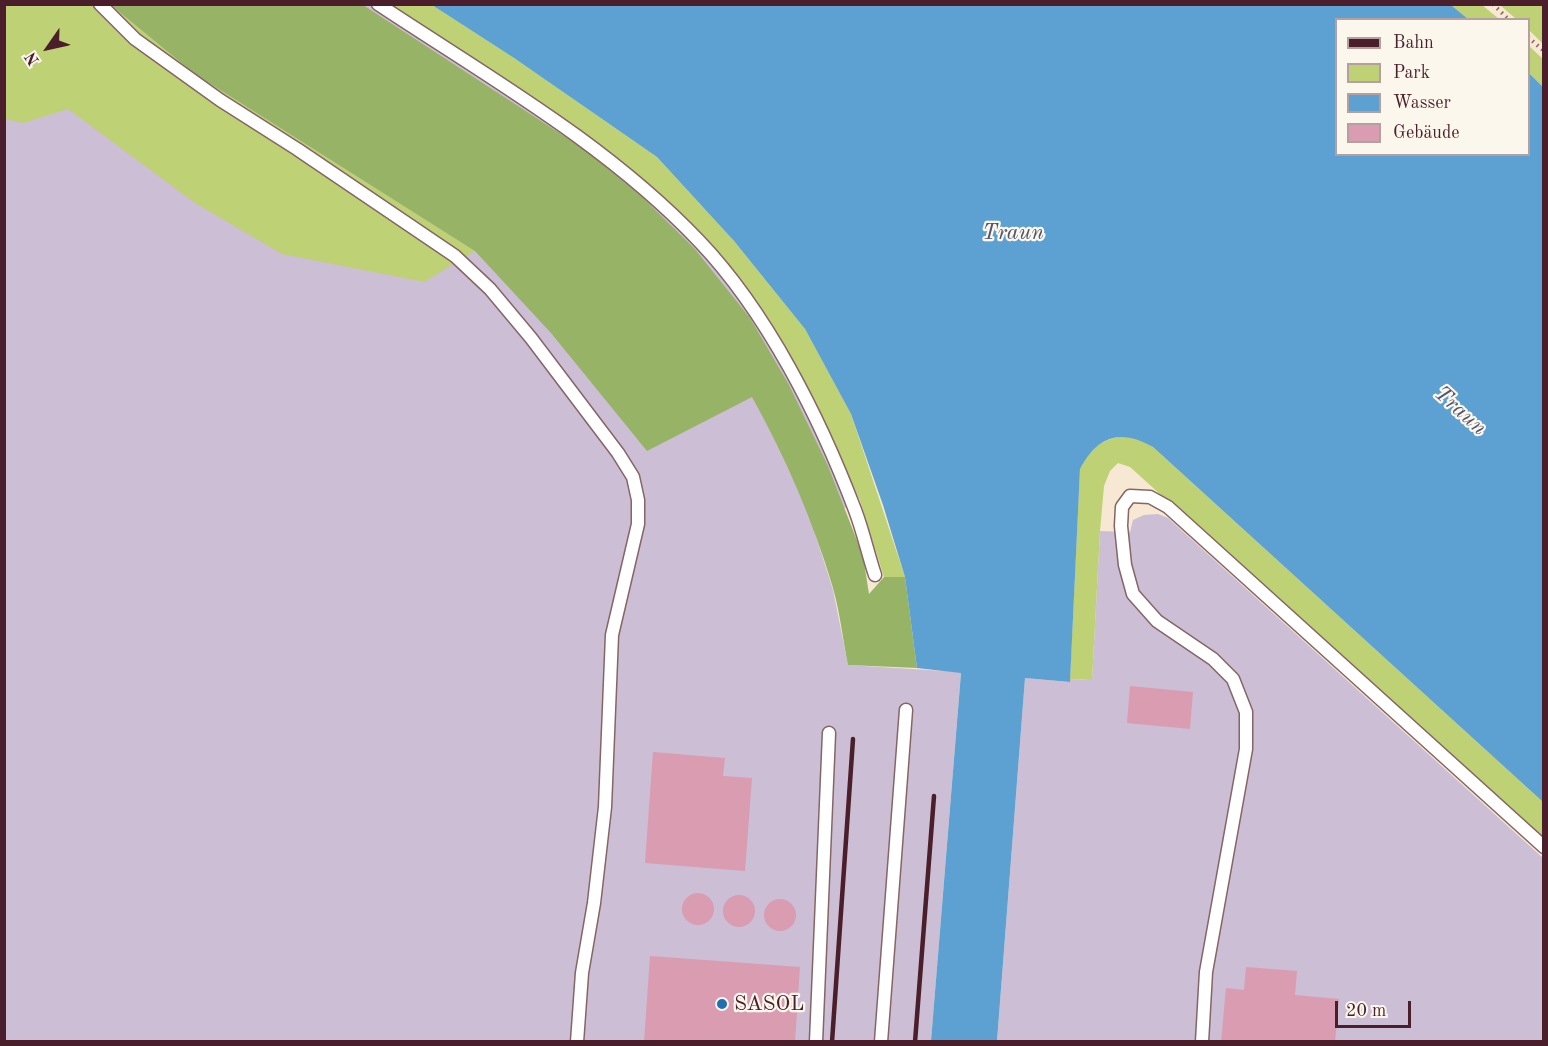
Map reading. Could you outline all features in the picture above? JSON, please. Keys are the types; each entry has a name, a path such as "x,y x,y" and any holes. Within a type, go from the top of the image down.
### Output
{"lane":[{"path":"100,4 135,39 220,100 455,256 490,289 531,338 618,453 633,477 638,500 638,524 612,634 605,807 594,903 582,973 577,1041"},
{"path":"378,4 573,134 638,183 699,242 753,308 816,420 855,510 875,575"},
{"path":"1202,1041 1206,972 1246,750 1246,712 1233,679 1213,659 1157,621 1132,594 1125,565 1121,526 1122,507 1130,496 1150,497 1168,507 1544,848"},
{"path":"881,1041 906,710"},
{"path":"816,1041 829,733"}],"path":[{"path":"1493,4 1507,18"},
{"path":"1530,39 1544,51"}],"shaded area":[{"path":"5,5 388,5 530,98 625,165 696,231 808,392 859,498 814,530 833,590 848,665 961,672 931,1041 5,1042"},
{"path":"1158,514 1168,518 1543,858 1543,1041 997,1042 1025,678 1070,682 1070,679 1092,680 1100,531 1130,532 1133,520 1144,515"}],"green space":[{"path":"5,5 111,5 195,74 475,251 424,282 282,254 195,203 68,109 23,123 5,119"},
{"path":"111,5 363,5 584,149 641,196 694,248 750,318 789,385 828,466 863,556 869,594 884,577 905,577 917,668 848,665 840,617 817,538 776,443 752,397 647,451 551,333 475,251 195,74"},
{"path":"388,5 432,5 514,58 657,157 734,241 805,329 851,414 905,577 884,577 859,498 808,392 696,231 625,165 530,98"},
{"path":"1451,5 1482,5 1498,18 1467,18"},
{"path":"1500,5 1543,5 1543,44 1530,31 1530,18 1515,18"},
{"path":"1530,47 1543,59 1543,87 1530,74"},
{"path":"1126,436 1140,439 1153,447 1543,802 1543,840 1130,467 1118,463 1110,471 1104,486 1092,680 1070,679 1080,468 1098,445 1110,439"}],"water":[{"name":"Traun","path":"432,5 1451,5 1467,18 1335,18 1335,156 1530,156 1530,74 1543,87 1543,802 1153,447 1130,438 1111,438 1094,449 1080,469 1070,682 1025,678 997,1041 931,1041 961,673 917,668 905,577 883,505 851,414 805,329 734,241 657,157 514,58"}],"building":[{"path":"1130,686 1193,692 1190,729 1127,723"},
{"path":"653,752 725,758 723,776 752,778 745,871 645,863"},
{"path":"698,893 710,897 714,909 710,921 698,925 686,921 682,909 686,897"},
{"path":"739,895 751,899 755,911 751,923 739,927 727,923 723,911 727,899"},
{"path":"780,899 792,903 796,915 792,927 780,931 768,927 764,915 768,903"},
{"name":"SASOL","path":"650,956 800,967 795,1042 644,1042"},
{"path":"1246,967 1297,971 1295,995 1339,999 1335,1042 1221,1042 1226,988 1244,990"}],"railway":[{"path":"832,1042 853,739"},
{"path":"915,1042 934,796"}],"place":[{"name":"SASOL","path":"722,1004"}]}
